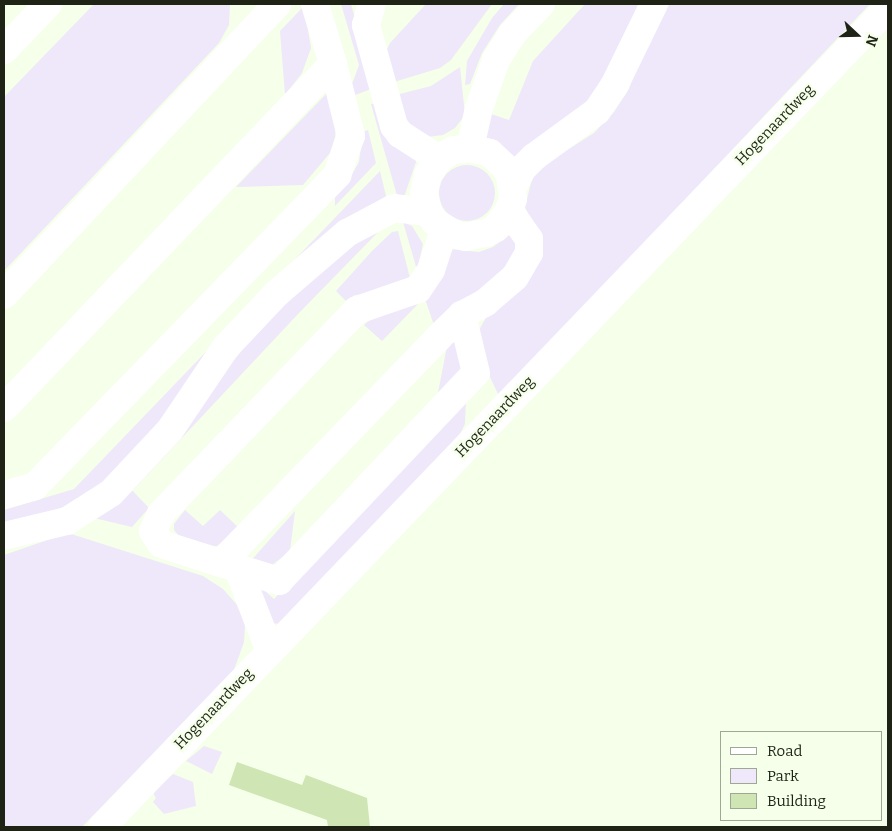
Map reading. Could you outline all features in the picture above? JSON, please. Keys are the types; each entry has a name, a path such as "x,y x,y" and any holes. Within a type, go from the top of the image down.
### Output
{"main road":[{"path":"4,50 48,4"},
{"path":"4,295 277,4"},
{"path":"4,495 35,486 337,175 351,136 333,64 314,4"},
{"path":"372,4 366,25 394,126 400,134 439,159"},
{"path":"470,148 479,108 496,60 512,34 541,4"},
{"path":"4,536 67,521 111,493 170,430 226,347 277,293 347,233 394,208 436,221 464,237 486,233 496,228 511,199 522,169 534,157 597,110 614,86 644,19 654,4"},
{"name":"Hogenaardweg","path":"102,827 888,8"},
{"path":"4,408 333,64"},
{"path":"230,566 462,315 502,290 524,264 529,239 511,199 508,171 498,159 470,148 453,150 439,159 425,184 436,221 431,270 418,289 361,306 161,514 153,531 161,544 230,566 279,581 476,373"},
{"path":"462,315 476,373 498,414"},
{"path":"230,566 270,651"}],"green space":[{"path":"94,4 230,4 229,25 219,43 4,271 4,97"},
{"path":"341,4 351,4 374,88 355,95 352,84 359,65"},
{"path":"426,4 492,4 451,60 440,68 394,82 385,54 390,43"},
{"path":"504,4 519,4 500,25 482,53 470,84 465,85 467,61 492,18"},
{"path":"585,4 642,4 599,93 513,159 479,139 488,113 509,120 533,61"},
{"path":"670,4 870,4 499,396 488,373 479,330 487,316 519,292 534,272 541,253 540,238 525,207 534,171 594,133 614,112 629,89 648,35"},
{"path":"304,6 311,48 302,73 285,95 280,31"},
{"path":"460,67 465,115 455,128 443,135 427,137 415,131 400,112 396,95 431,86"},
{"path":"329,91 337,115 335,137 330,153 303,185 236,187"},
{"path":"378,103 417,159 404,197 398,199 371,104"},
{"path":"368,130 376,163 335,206 335,197 346,185 359,162 363,132"},
{"path":"467,165 478,167 487,173 493,182 495,193 493,204 487,213 478,219 467,221 456,219 447,213 441,204 439,193 441,182 447,173 456,167"},
{"path":"380,171 387,200 154,428 109,479 68,505 37,518 4,525 4,510 74,489"},
{"path":"403,222 412,226 423,244 417,270"},
{"path":"384,226 299,313 134,489 131,485 267,320 358,238"},
{"path":"398,231 411,282 374,294 355,295 346,301 336,291 372,251 392,232"},
{"path":"511,234 518,244 507,276 434,325 425,299 449,249 479,252 493,247"},
{"path":"418,304 382,341 364,325 375,315"},
{"path":"454,338 464,372 436,403 447,346"},
{"path":"466,399 465,424 457,440 282,624 269,623 256,583 274,599"},
{"path":"129,487 149,508 132,527 94,518"},
{"path":"185,510 203,526 220,510 239,528 217,546 206,546 179,536 174,530 174,524"},
{"path":"295,511 290,551 272,565 249,563"},
{"path":"68,533 203,576 223,589 239,607 245,625 244,642 234,670 82,827 4,827 4,555"},
{"path":"204,746 222,752 212,774 186,761"},
{"path":"173,774 193,782 196,806 164,814 153,802 156,798 153,793"}],"building":[{"path":"237,762 302,785 306,775 367,798 370,827 328,827 327,820 229,785"}]}
